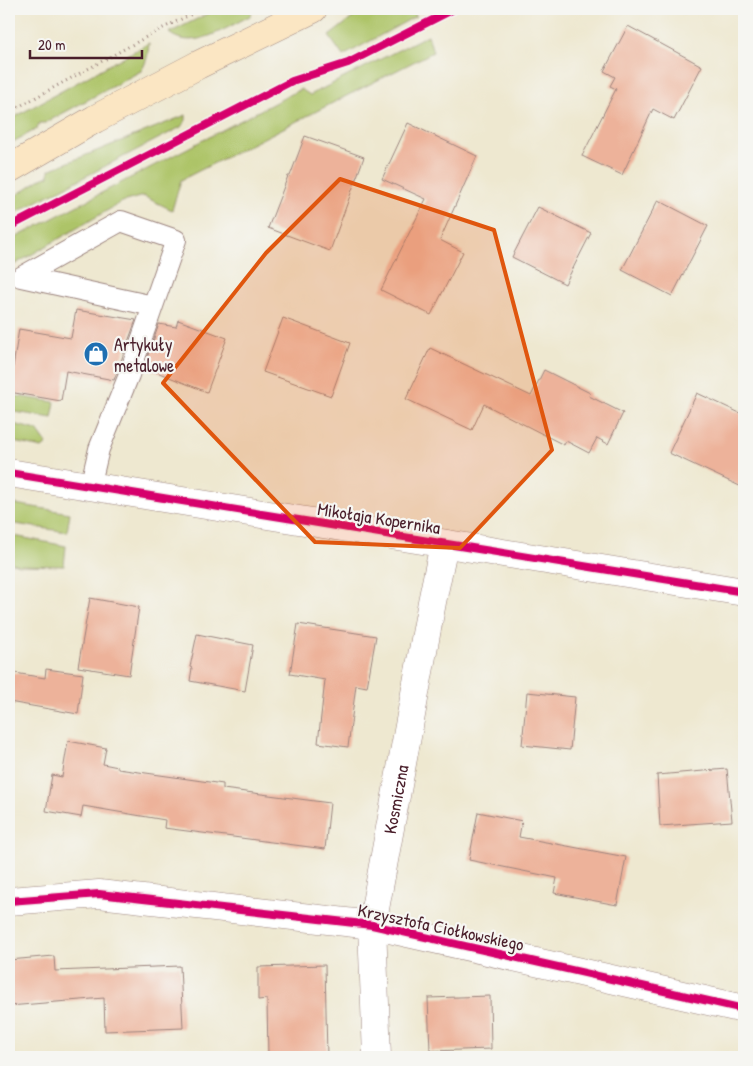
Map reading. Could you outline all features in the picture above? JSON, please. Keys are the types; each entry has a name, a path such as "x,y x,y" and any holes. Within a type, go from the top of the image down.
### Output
{"main road":[{"path":"9,169 189,69 313,9"}],"street":[{"name":"Mikołaja Kopernika","path":"9,473 744,592"},
{"name":"Kosmiczna","path":"378,1057 372,925 444,544"},
{"name":"Krzysztofa Ciołkowskiego","path":"9,901 99,894 372,925 744,1009"}],"lane":[{"path":"90,487 99,449 129,375 154,306 176,240 121,220 21,277 154,306"}],"path":[{"path":"9,112 159,30 202,9"}],"highlighted area":[{"path":"340,179 494,230 552,450 460,548 315,542 163,383 266,253"}],"green space":[{"path":"217,9 254,9 250,16 210,36 189,40 178,38 169,33"},
{"path":"364,9 414,9 416,16 343,56 329,36"},
{"path":"428,35 433,52 181,180 172,210 143,196 122,202 12,266 9,271 9,241 301,89 310,95"},
{"path":"149,43 147,58 141,71 45,123 39,123 37,129 9,144 9,120"},
{"path":"186,115 186,120 181,127 9,216 9,200 39,180 49,176 49,170"},
{"path":"9,395 55,402 52,418 9,411"},
{"path":"9,423 37,430 47,444 42,448 9,441"},
{"path":"9,503 70,513 67,532 9,523"},
{"path":"9,535 66,546 64,566 20,565 9,562"}],"building":[{"path":"628,26 702,66 674,120 653,109 622,175 582,156 616,89 610,86 615,77 604,71"},
{"path":"408,123 477,156 440,240 463,252 431,315 381,290 426,199 382,179"},
{"path":"305,136 364,157 330,251 268,228"},
{"path":"658,200 708,226 672,296 622,270"},
{"path":"538,207 591,233 565,284 512,257"},
{"path":"76,310 136,320 114,380 66,371 61,401 9,392 19,329 71,338"},
{"path":"283,318 350,343 331,396 263,372"},
{"path":"178,320 227,338 207,392 144,367 159,324 176,327"},
{"path":"430,348 531,396 544,370 590,393 589,396 623,413 608,444 597,438 589,453 566,441 564,445 484,404 472,430 406,399"},
{"path":"697,393 744,415 744,488 669,453"},
{"path":"90,598 139,607 129,675 78,667"},
{"path":"298,624 376,636 367,687 356,685 348,747 318,743 325,680 290,674"},
{"path":"197,634 253,645 245,691 190,681 192,668 190,667"},
{"path":"46,669 83,674 78,714 9,702 9,672 45,678"},
{"path":"527,692 575,697 570,750 522,745"},
{"path":"68,741 106,748 103,764 118,767 118,769 223,784 223,789 330,803 325,849 164,828 165,820 83,806 81,817 46,811 52,775 62,777"},
{"path":"727,769 732,821 660,826 657,775"},
{"path":"478,812 522,821 519,837 626,857 617,905 554,893 557,878 469,860"},
{"path":"54,956 55,971 180,966 183,1028 105,1031 104,998 9,1006 9,960"},
{"path":"325,965 327,1057 268,1057 267,999 258,1000 258,967"},
{"path":"490,996 491,1049 430,1051 428,998"}],"cycle path":[{"path":"9,227 292,81 348,63 454,9"},
{"path":"9,473 744,592"},
{"path":"9,901 99,894 372,925 744,1009"}],"place":[{"name":"Artykuły metalowe","path":"96,354"}]}
